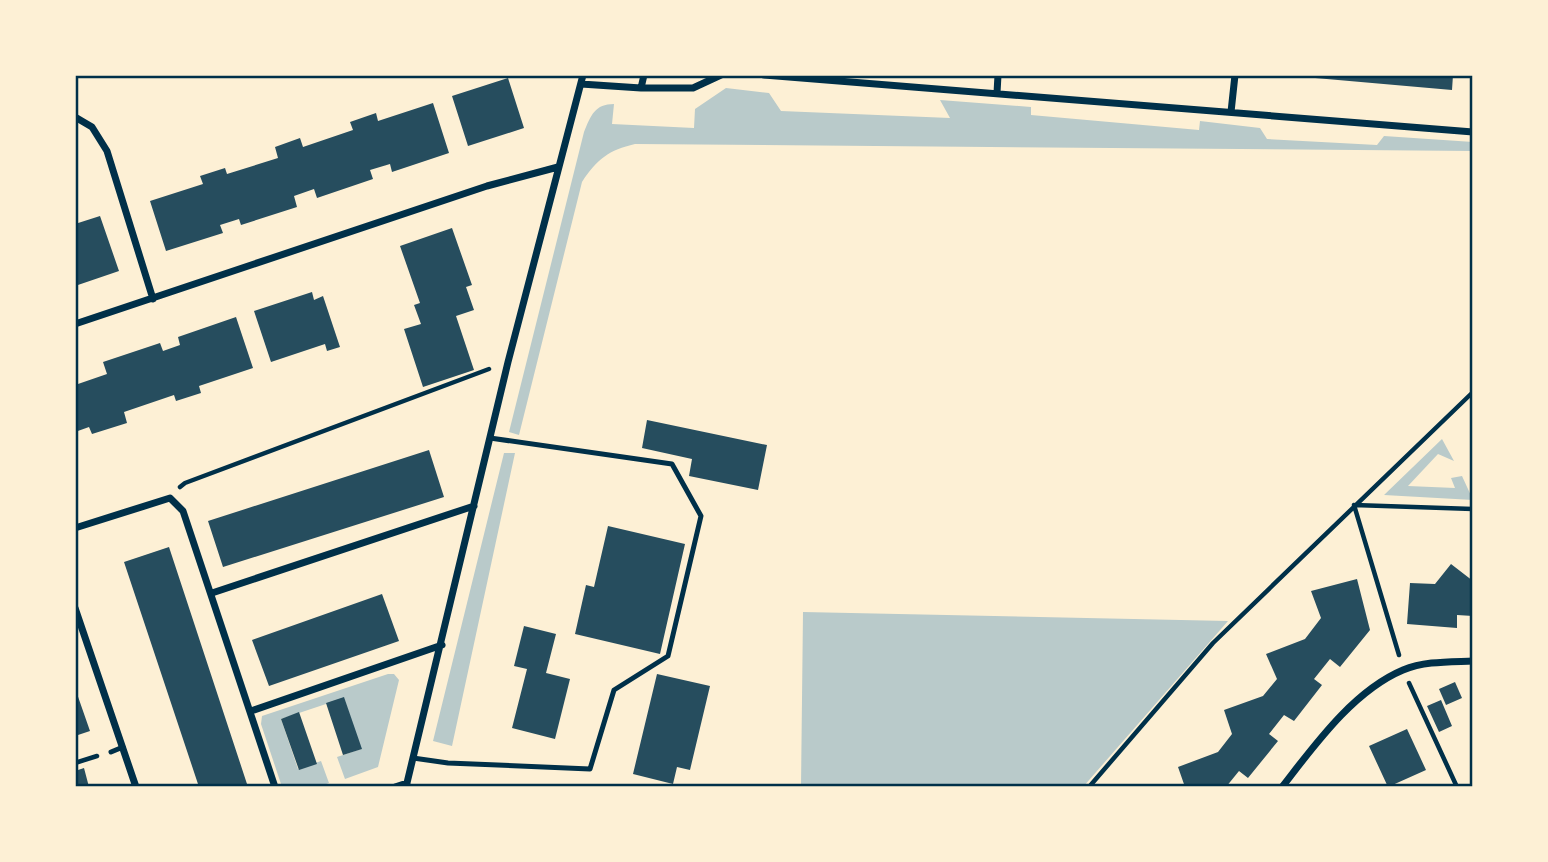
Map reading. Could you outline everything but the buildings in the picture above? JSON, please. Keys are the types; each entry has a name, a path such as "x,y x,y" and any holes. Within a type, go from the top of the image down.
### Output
{"street":[{"path":"395,787 406,785 490,438 583,75"},
{"path":"641,88 644,75"},
{"path":"581,84 692,88 721,75"},
{"path":"764,75 1473,132"},
{"path":"996,93 998,75"},
{"path":"1231,112 1235,75"},
{"path":"75,117 92,127 107,151 153,299"},
{"path":"75,324 488,186 558,167"},
{"path":"75,528 170,498 183,511 275,787"},
{"path":"212,593 474,506"},
{"path":"75,608 79,635 136,787"},
{"path":"251,711 442,645"},
{"path":"1282,787 1340,718 1377,685 1403,670 1433,662 1473,661"}],"lane":[{"path":"413,758 448,763 590,769 614,690 668,656 701,516 672,464 490,438"},
{"path":"111,752 123,747"}],"path":[{"path":"170,498 185,483 495,367"},
{"path":"1089,787 1213,643 1473,392"},
{"path":"1353,505 1473,509"},
{"path":"1353,505 1403,670 1457,787"},
{"path":"75,763 111,752"}],"shaded area":[{"path":"726,88 769,93 781,111 950,118 940,100 1031,107 1031,115 1199,130 1200,121 1260,128 1267,139 1377,145 1384,136 1473,142 1473,151 626,146 604,157 582,182 519,435 509,432 584,132 592,116 598,108 614,104 612,124 694,128 695,109"},
{"path":"1442,439 1454,461 1438,454 1408,486 1455,488 1451,478 1462,476 1473,500 1384,495"},
{"path":"504,453 515,453 452,746 433,741"},
{"path":"803,612 1228,621 1083,787 801,787"},
{"path":"394,674 399,680 378,767 345,779 337,757 361,749 344,698 281,719 298,769 321,761 329,783 318,787 282,787 261,724 262,716"}]}
